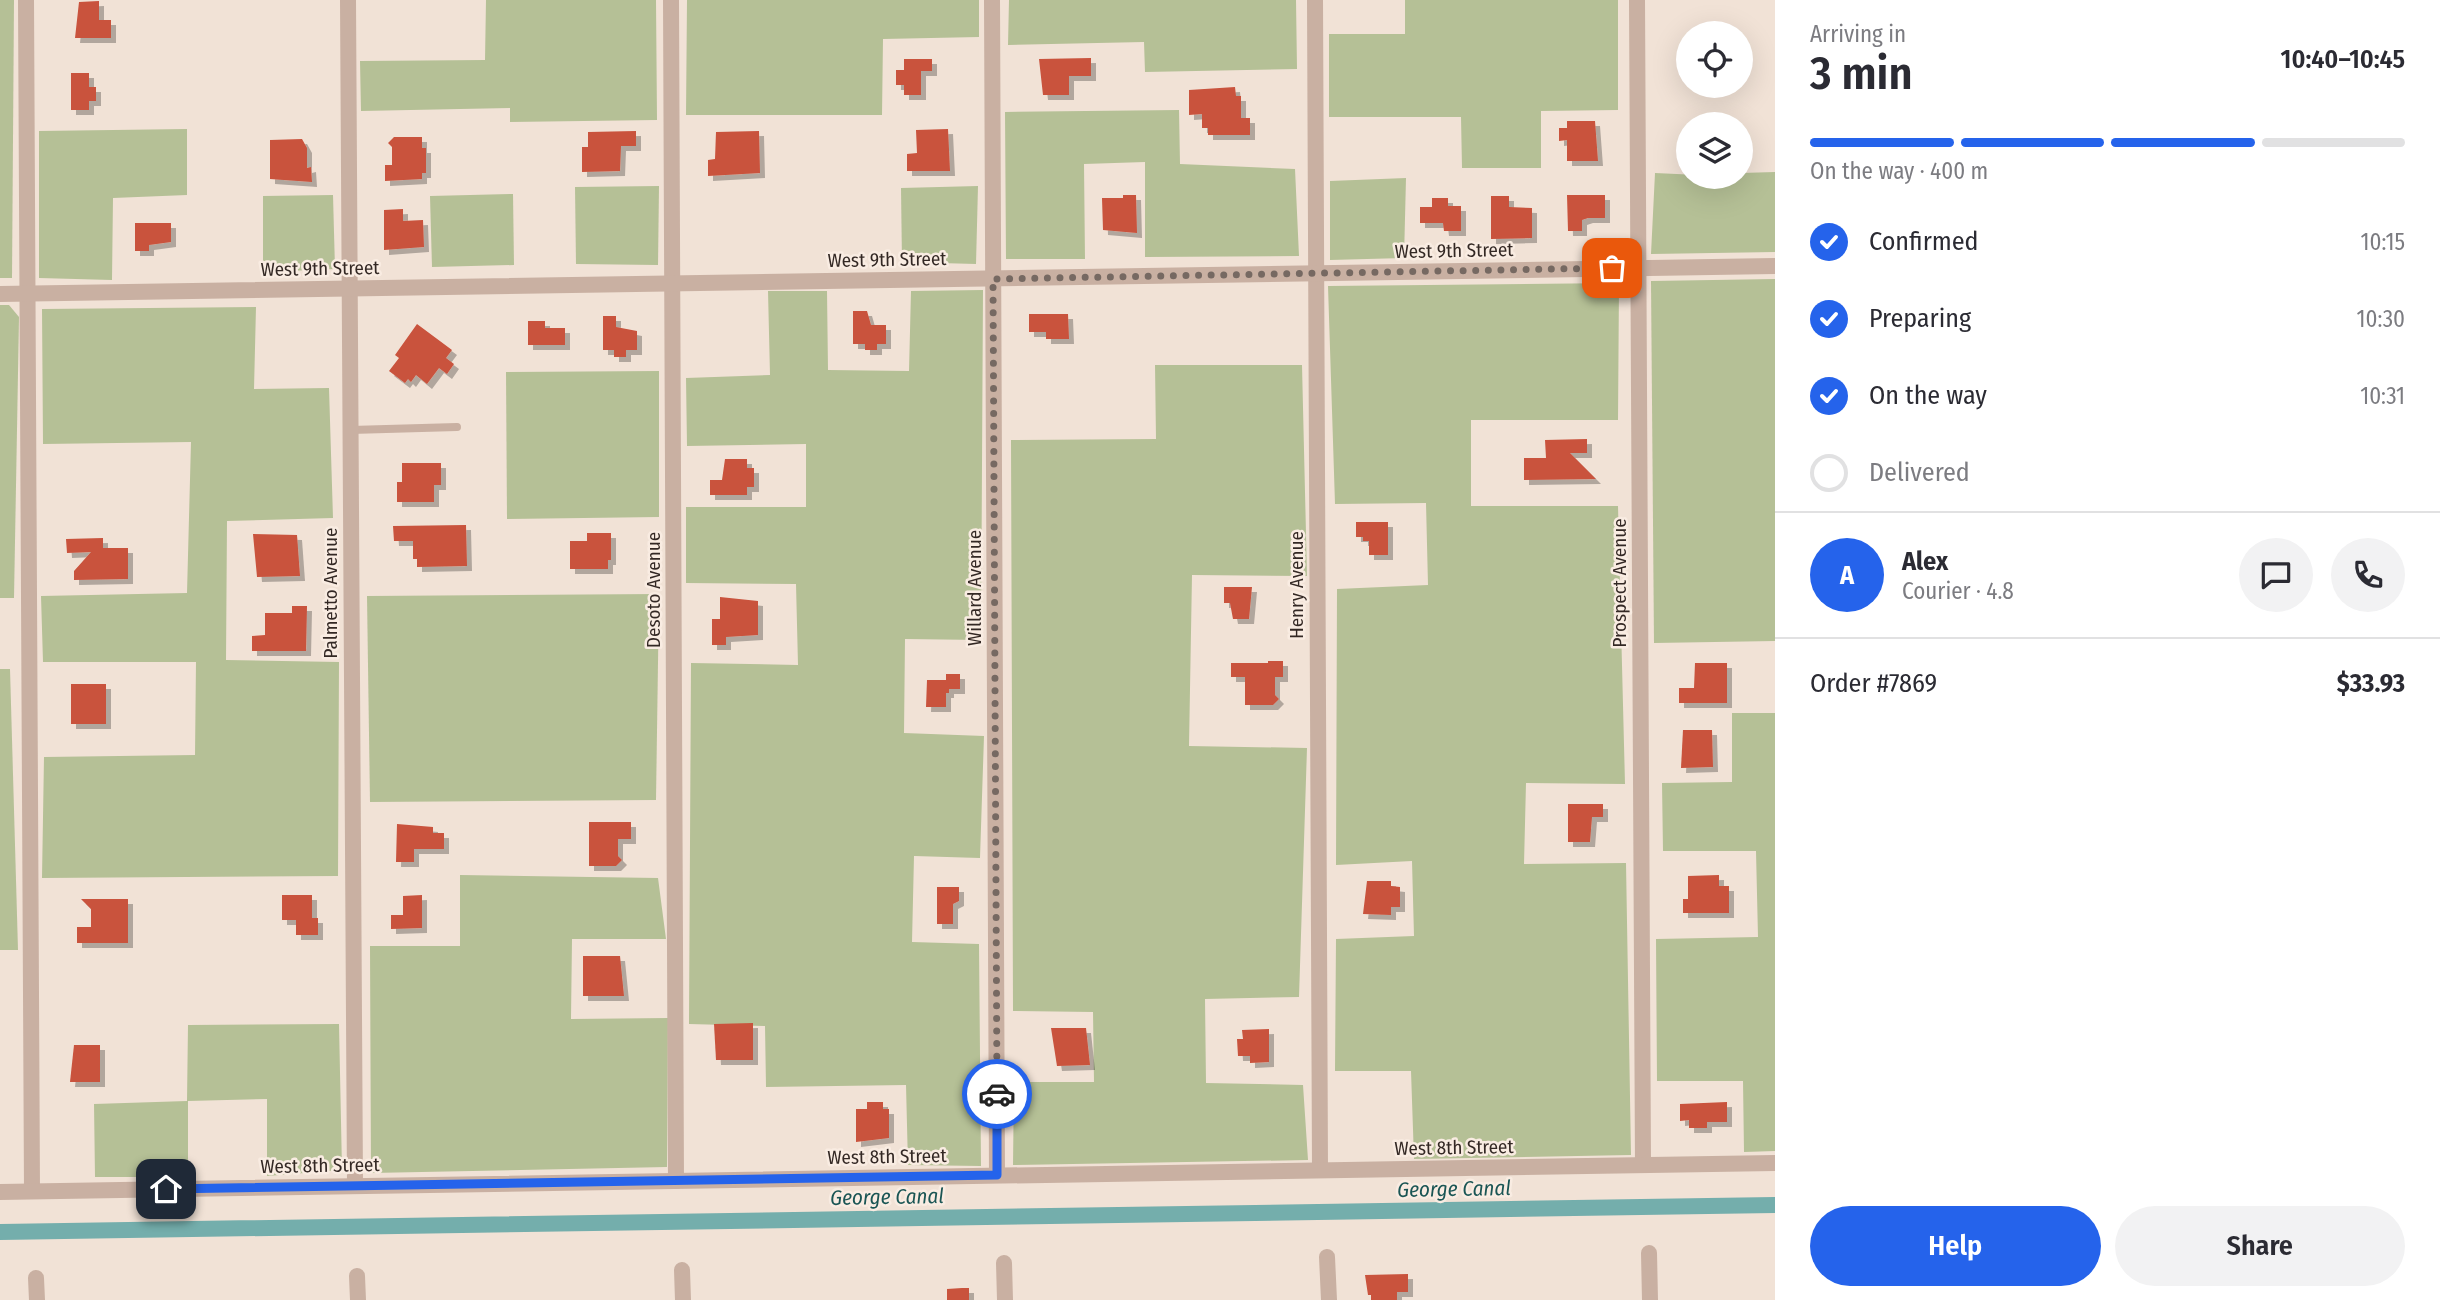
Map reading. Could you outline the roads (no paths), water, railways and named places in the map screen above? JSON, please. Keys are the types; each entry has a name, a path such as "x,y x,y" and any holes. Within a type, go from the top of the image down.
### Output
{"street":[{"path":"26,0 32,1191"},
{"name":"Palmetto Avenue","path":"348,0 355,1186"},
{"name":"Desoto Avenue","path":"671,0 676,1181"},
{"name":"Willard Avenue","path":"992,0 997,1175"},
{"name":"Henry Avenue","path":"1315,0 1320,1170"},
{"name":"Prospect Avenue","path":"1637,0 1643,1165"},
{"name":"West 9th Street","path":"0,294 1775,266"},
{"name":"West 8th Street","path":"0,1192 1775,1163"},
{"path":"1649,1253 1650,1300"},
{"path":"1327,1257 1329,1300"},
{"path":"1004,1263 1005,1300"},
{"path":"682,1270 683,1300"},
{"path":"357,1276 358,1300"},
{"path":"36,1278 37,1300"}],"lane":[{"path":"351,430 457,427"}],"waterway":[{"name":"George Canal","path":"0,1232 1775,1205"}]}
